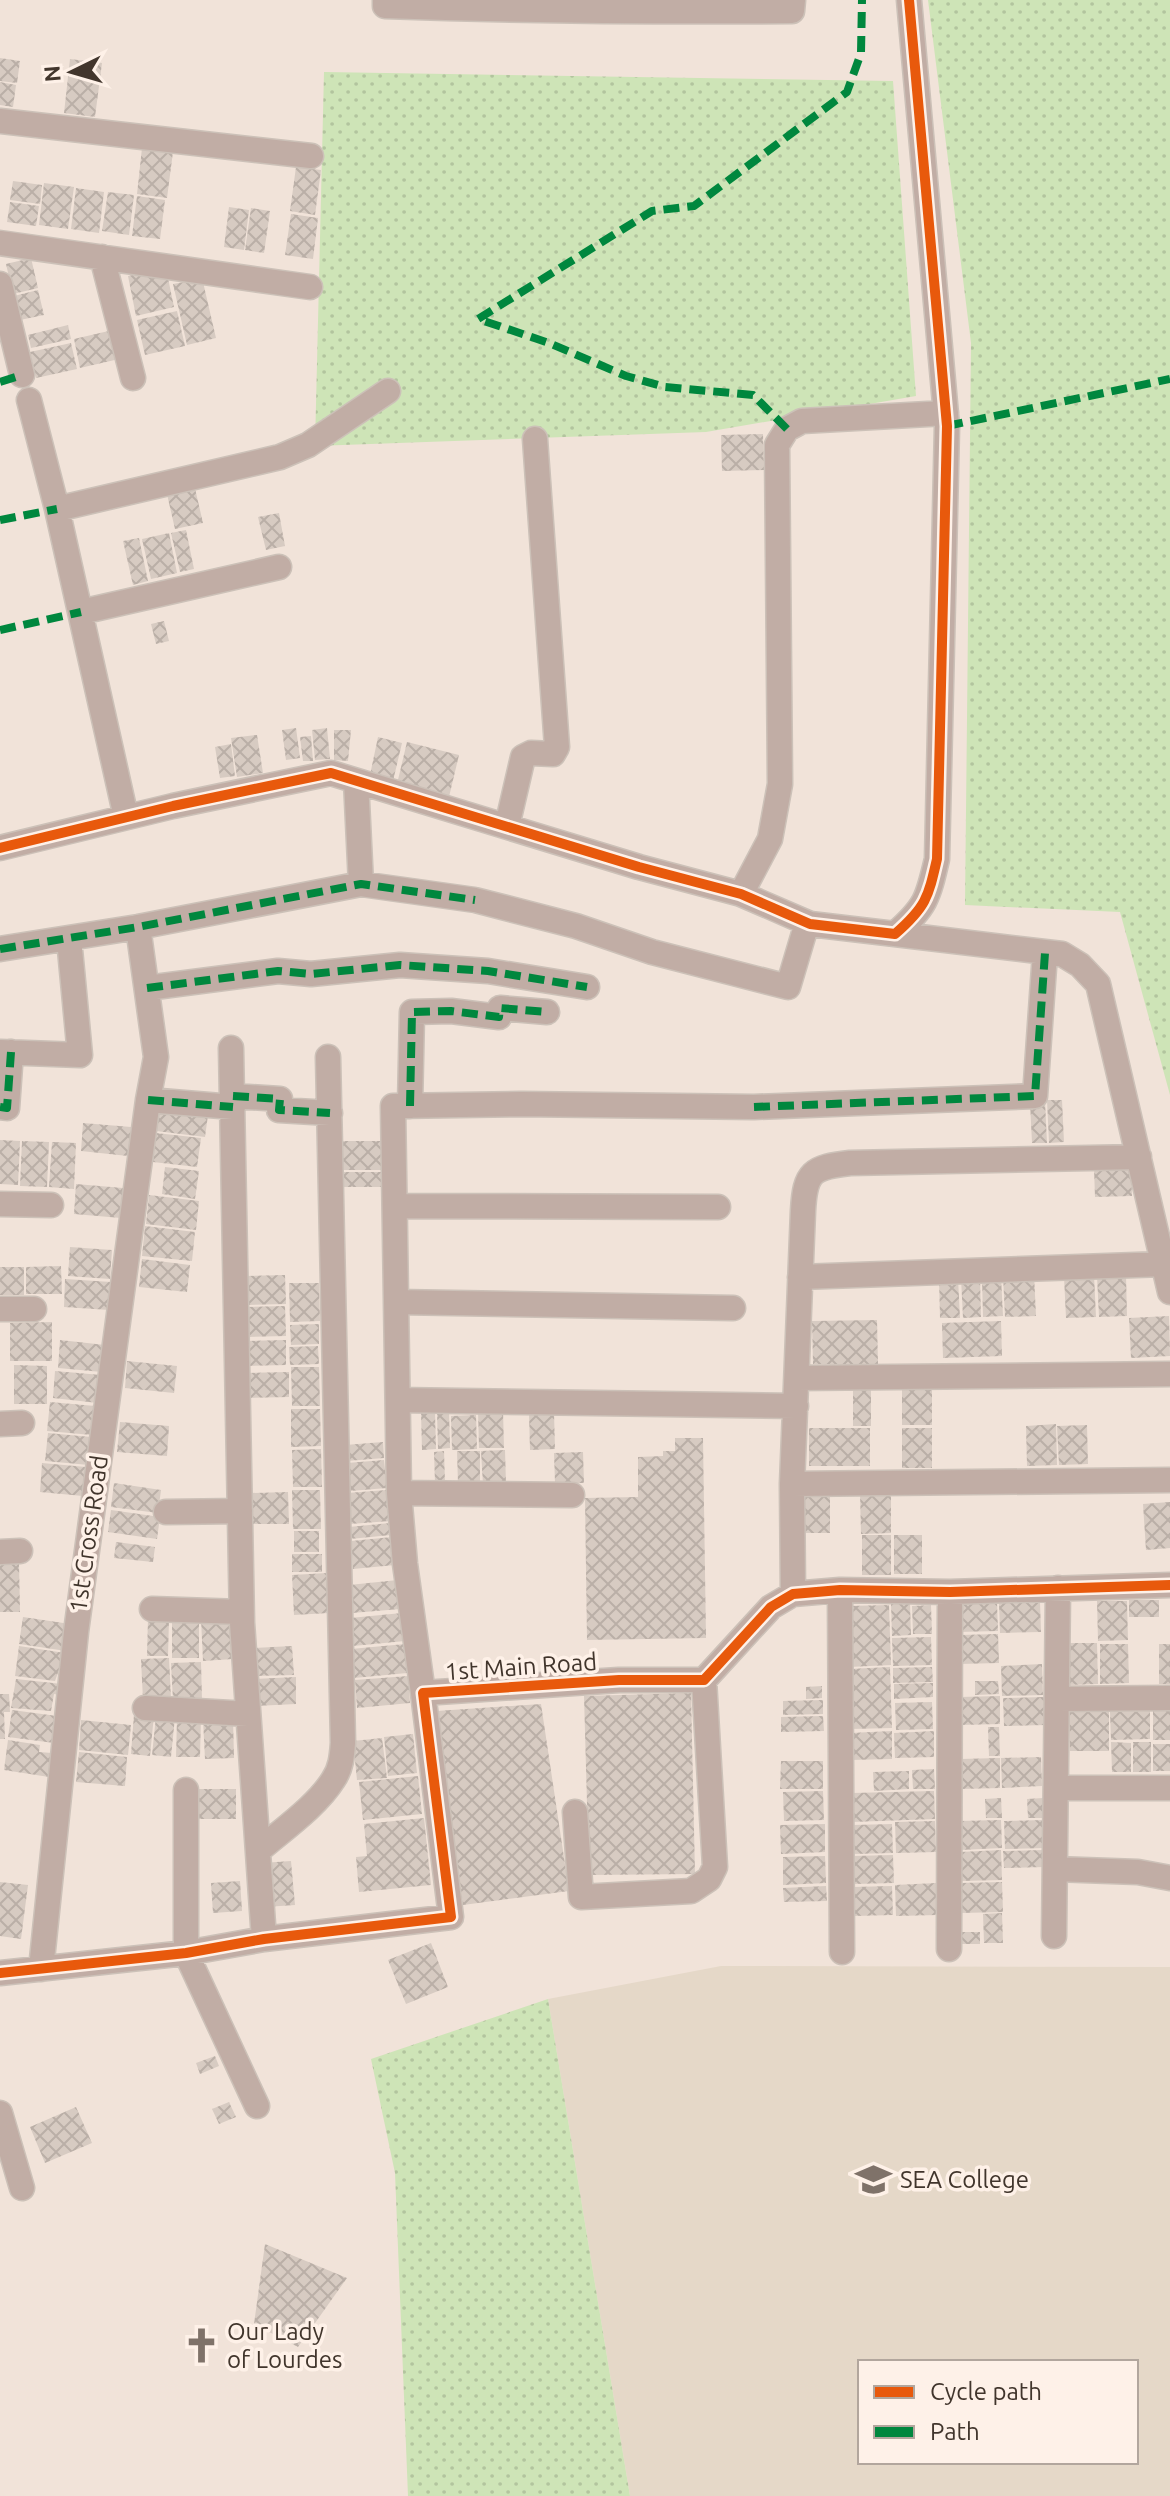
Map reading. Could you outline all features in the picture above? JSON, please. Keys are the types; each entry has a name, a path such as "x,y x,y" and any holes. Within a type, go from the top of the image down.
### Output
{"street":[{"path":"385,0 385,6 516,11 792,11 793,0"},
{"path":"895,934 918,915 928,896 937,859 946,413 909,0"},
{"path":"0,121 311,156"},
{"path":"0,243 310,287"},
{"path":"102,257 133,378"},
{"path":"0,284 22,375"},
{"path":"57,509 280,457 308,445 388,391"},
{"path":"29,400 81,612 126,817"},
{"path":"741,894 770,839 780,784 777,445 787,429 802,421 946,413"},
{"path":"507,826 523,757 531,753 553,754 557,747 535,439"},
{"path":"81,612 279,567"},
{"path":"0,848 331,773 639,867 741,894 807,923 1062,954 1080,965 1098,984 1170,1292"},
{"path":"356,781 361,884"},
{"path":"0,949 138,927 361,884 475,900 576,926 652,952 788,987 807,923"},
{"name":"1st Cross Road","path":"41,1969 76,1632 156,1057 138,927"},
{"path":"0,1107 7,1108 5,1052 80,1055 69,939"},
{"path":"423,1693 405,1564 399,1493 393,1106 754,1107 1035,1096 1045,953"},
{"path":"147,988 278,971 311,974 400,965 488,971 587,987"},
{"path":"410,1106 412,1012 451,1011 499,1017 500,1008 547,1012"},
{"path":"231,1048 241,1612 264,1939"},
{"path":"258,1851 334,1780 342,1753 328,1057"},
{"path":"148,1100 233,1102 280,1099 279,1110 330,1113"},
{"path":"793,1594 792,1484 800,1277 804,1189 810,1174 824,1166 1139,1157"},
{"path":"0,1204 51,1205"},
{"path":"395,1206 718,1207"},
{"path":"800,1277 1164,1264"},
{"path":"397,1302 733,1308"},
{"path":"0,1309 34,1309"},
{"path":"797,1378 1170,1374"},
{"path":"398,1400 796,1406"},
{"path":"792,1484 1170,1480"},
{"path":"399,1493 572,1495"},
{"path":"166,1512 240,1511"},
{"path":"575,1812 581,1897 691,1891 709,1879 715,1867 704,1680 771,1607 793,1594 840,1590 950,1592 1170,1585"},
{"path":"1054,1936 1058,1588"},
{"path":"840,1590 842,1952"},
{"path":"949,1949 950,1592"},
{"path":"152,1609 241,1612"},
{"name":"1st Main Road","path":"0,1973 186,1953 264,1939 451,1917 423,1693 619,1680 704,1680"},
{"path":"1057,1699 1170,1698"},
{"path":"145,1708 248,1714"},
{"path":"1056,1788 1170,1788"},
{"path":"186,1790 186,1953 257,2106"},
{"path":"1055,1869 1138,1872 1170,1878"},
{"path":"0,2113 22,2188"}],"shaded area":[{"name":"SEA College","path":"721,1966 1170,1967 1170,2496 630,2496 548,1999"}],"green space":[{"path":"928,0 1170,0 1170,1095 1120,912 965,905 971,343"},
{"path":"324,72 893,81 916,396 706,432 315,446"},
{"path":"548,1999 630,2496 408,2496 395,2173 371,2059"}],"building":[{"path":"0,58 20,61 17,83 0,81"},
{"path":"70,59 102,63 95,117 64,113"},
{"path":"0,82 16,85 13,107 0,105"},
{"path":"142,148 173,152 167,198 137,194"},
{"path":"296,167 321,170 315,215 290,211"},
{"path":"13,181 42,185 40,204 10,200"},
{"path":"44,183 74,187 68,229 39,225"},
{"path":"76,188 104,192 99,233 71,229"},
{"path":"108,192 134,195 129,235 102,231"},
{"path":"137,196 165,200 160,239 132,236"},
{"path":"10,202 39,206 36,226 7,222"},
{"path":"229,207 249,210 244,250 224,247"},
{"path":"251,208 270,211 264,253 245,250"},
{"path":"291,214 318,218 313,259 285,255"},
{"path":"31,258 38,288 13,294 6,264"},
{"path":"141,273 168,278 174,307 136,316 128,276"},
{"path":"203,282 216,338 187,345 173,284"},
{"path":"38,290 44,315 20,320 14,296"},
{"path":"177,311 185,346 145,355 137,320"},
{"path":"68,325 71,339 31,348 28,335"},
{"path":"113,330 119,359 80,368 74,339"},
{"path":"71,343 77,369 36,378 30,352"},
{"path":"763,434 764,470 722,471 721,435"},
{"path":"194,484 203,523 175,529 166,490"},
{"path":"279,513 285,546 266,550 258,517"},
{"path":"186,530 194,569 180,572 171,533"},
{"path":"169,533 177,573 151,579 142,539"},
{"path":"139,538 148,581 133,585 123,541"},
{"path":"164,621 169,641 156,644 151,624"},
{"path":"296,728 300,758 286,760 282,730"},
{"path":"327,728 330,759 315,760 312,730"},
{"path":"334,730 351,730 348,761 334,760"},
{"path":"257,735 263,773 237,777 231,738"},
{"path":"311,736 313,761 303,761 300,737"},
{"path":"378,737 402,743 393,781 370,775"},
{"path":"407,742 459,755 449,797 397,784"},
{"path":"231,744 235,776 220,778 215,747"},
{"path":"1047,1100 1062,1100 1064,1142 1049,1143"},
{"path":"1045,1101 1047,1143 1032,1143 1030,1102"},
{"path":"159,1103 209,1108 205,1137 156,1131"},
{"path":"83,1123 131,1127 128,1156 81,1151"},
{"path":"156,1133 201,1138 197,1167 153,1162"},
{"path":"0,1140 20,1141 18,1185 0,1184"},
{"path":"22,1141 49,1142 47,1187 20,1186"},
{"path":"340,1141 381,1141 381,1170 341,1170"},
{"path":"52,1142 76,1143 74,1189 49,1187"},
{"path":"165,1167 199,1171 195,1199 162,1194"},
{"path":"1131,1167 1132,1196 1095,1197 1094,1168"},
{"path":"341,1172 381,1172 381,1187 341,1187"},
{"path":"76,1184 123,1188 121,1218 74,1214"},
{"path":"149,1195 199,1201 196,1230 146,1224"},
{"path":"145,1226 195,1232 192,1261 142,1256"},
{"path":"70,1247 112,1250 110,1279 68,1276"},
{"path":"142,1259 190,1265 187,1292 139,1287"},
{"path":"61,1266 62,1294 26,1294 26,1267"},
{"path":"0,1267 24,1267 24,1295 0,1295"},
{"path":"1034,1274 1036,1316 1005,1317 1003,1275"},
{"path":"285,1275 286,1304 247,1305 246,1276"},
{"path":"1094,1275 1096,1317 1066,1318 1064,1277"},
{"path":"1126,1275 1127,1316 1099,1317 1097,1276"},
{"path":"980,1277 981,1317 963,1318 961,1278"},
{"path":"1001,1277 1003,1316 983,1317 982,1278"},
{"path":"958,1278 960,1318 940,1318 939,1279"},
{"path":"65,1279 111,1282 109,1310 64,1307"},
{"path":"289,1283 319,1283 320,1321 290,1322"},
{"path":"285,1306 286,1336 246,1337 245,1307"},
{"path":"1169,1316 1170,1356 1131,1358 1129,1318"},
{"path":"877,1320 878,1364 813,1364 812,1321"},
{"path":"1001,1321 1002,1356 943,1358 942,1323"},
{"path":"52,1322 52,1361 10,1361 10,1323"},
{"path":"319,1324 319,1344 291,1345 290,1325"},
{"path":"60,1340 105,1345 102,1372 58,1368"},
{"path":"286,1340 286,1365 248,1366 247,1341"},
{"path":"318,1346 319,1364 290,1365 289,1347"},
{"path":"127,1361 177,1366 174,1393 125,1388"},
{"path":"14,1365 47,1366 47,1404 14,1404"},
{"path":"291,1367 319,1367 320,1406 292,1406"},
{"path":"55,1371 101,1375 98,1403 53,1398"},
{"path":"289,1372 289,1397 248,1398 247,1373"},
{"path":"853,1385 871,1385 871,1426 853,1426"},
{"path":"932,1385 932,1425 902,1425 902,1386"},
{"path":"50,1402 95,1406 92,1435 47,1431"},
{"path":"291,1409 320,1409 321,1446 291,1447"},
{"path":"503,1410 504,1448 479,1448 478,1411"},
{"path":"449,1411 450,1448 438,1449 437,1412"},
{"path":"435,1412 436,1449 422,1450 421,1413"},
{"path":"554,1413 555,1449 530,1450 529,1414"},
{"path":"476,1415 477,1449 452,1450 451,1416"},
{"path":"120,1422 169,1426 167,1456 117,1452"},
{"path":"1056,1424 1057,1465 1027,1466 1026,1426"},
{"path":"1087,1425 1088,1464 1059,1465 1057,1426"},
{"path":"809,1428 870,1428 870,1466 809,1466"},
{"path":"902,1428 932,1428 932,1468 902,1468"},
{"path":"48,1433 91,1437 89,1465 45,1461"},
{"path":"675,1438 703,1438 706,1638 587,1640 585,1498 638,1497 638,1457 663,1456 663,1451 675,1451"},
{"path":"383,1442 384,1458 347,1461 345,1445"},
{"path":"321,1449 322,1487 293,1487 292,1450"},
{"path":"505,1450 506,1484 483,1485 481,1451"},
{"path":"444,1451 445,1483 435,1483 434,1452"},
{"path":"457,1451 480,1451 480,1483 458,1484"},
{"path":"583,1452 584,1483 555,1483 554,1453"},
{"path":"384,1460 387,1488 350,1491 347,1463"},
{"path":"42,1463 86,1467 83,1496 40,1492"},
{"path":"114,1483 161,1490 158,1513 111,1507"},
{"path":"292,1490 320,1490 321,1529 293,1529"},
{"path":"387,1490 390,1521 350,1524 347,1493"},
{"path":"891,1491 891,1533 861,1534 860,1492"},
{"path":"288,1492 289,1524 252,1524 251,1493"},
{"path":"830,1493 830,1533 799,1533 799,1494"},
{"path":"1170,1502 1170,1548 1146,1550 1143,1504"},
{"path":"111,1510 160,1517 157,1539 108,1532"},
{"path":"390,1523 391,1535 350,1539 349,1527"},
{"path":"294,1531 319,1531 319,1552 294,1552"},
{"path":"862,1535 891,1535 891,1575 862,1575"},
{"path":"894,1535 922,1535 922,1574 894,1574"},
{"path":"392,1537 395,1565 353,1569 351,1541"},
{"path":"116,1542 155,1547 153,1562 114,1558"},
{"path":"292,1554 322,1554 322,1572 292,1572"},
{"path":"0,1562 19,1562 20,1612 0,1612"},
{"path":"327,1573 329,1613 294,1615 292,1575"},
{"path":"398,1580 400,1609 352,1613 349,1585"},
{"path":"1129,1600 1159,1600 1159,1617 1129,1617"},
{"path":"1097,1601 1127,1601 1128,1640 1098,1641"},
{"path":"997,1602 998,1631 958,1632 957,1603"},
{"path":"1040,1602 1041,1632 1000,1633 999,1603"},
{"path":"891,1603 910,1603 911,1635 892,1636"},
{"path":"889,1605 891,1665 849,1667 848,1606"},
{"path":"931,1605 932,1634 913,1634 912,1606"},
{"path":"402,1613 405,1641 353,1646 350,1618"},
{"path":"23,1617 70,1624 66,1651 19,1644"},
{"path":"148,1618 169,1619 168,1656 147,1656"},
{"path":"231,1618 233,1659 203,1661 201,1619"},
{"path":"172,1619 199,1619 199,1658 172,1658"},
{"path":"998,1634 999,1663 960,1664 959,1635"},
{"path":"931,1637 932,1665 893,1666 892,1638"},
{"path":"1067,1643 1097,1643 1098,1684 1068,1685"},
{"path":"405,1644 407,1673 354,1678 351,1649"},
{"path":"1100,1644 1128,1644 1129,1683 1100,1684"},
{"path":"1159,1644 1170,1644 1170,1684 1159,1684"},
{"path":"19,1646 65,1653 55,1681 15,1676"},
{"path":"292,1646 294,1675 255,1676 254,1648"},
{"path":"169,1658 171,1699 143,1700 141,1659"},
{"path":"201,1662 202,1700 173,1701 171,1663"},
{"path":"1042,1664 1043,1695 1002,1696 1001,1666"},
{"path":"890,1667 892,1728 851,1729 849,1669"},
{"path":"932,1667 933,1682 893,1683 893,1668"},
{"path":"408,1676 410,1703 357,1708 355,1680"},
{"path":"296,1677 296,1704 255,1706 254,1679"},
{"path":"16,1679 62,1684 60,1695 54,1694 51,1711 11,1708"},
{"path":"975,1681 998,1681 999,1694 975,1695"},
{"path":"933,1683 933,1697 894,1699 894,1684"},
{"path":"822,1686 822,1698 806,1699 806,1687"},
{"path":"691,1693 695,1874 589,1875 584,1696"},
{"path":"0,1694 9,1694 10,1712 4,1712 5,1739 0,1739"},
{"path":"1000,1696 1000,1724 961,1725 960,1697"},
{"path":"1044,1697 1045,1725 1004,1726 1003,1698"},
{"path":"823,1700 823,1714 783,1715 783,1701"},
{"path":"932,1702 933,1729 896,1730 895,1703"},
{"path":"541,1704 569,1891 463,1905 437,1711"},
{"path":"1109,1709 1109,1751 1070,1751 1069,1710"},
{"path":"1153,1709 1170,1709 1170,1740 1153,1740"},
{"path":"12,1710 57,1716 54,1743 8,1737"},
{"path":"1150,1711 1150,1739 1111,1740 1110,1712"},
{"path":"134,1714 154,1715 150,1756 131,1754"},
{"path":"156,1716 175,1717 171,1757 152,1755"},
{"path":"823,1716 824,1731 781,1732 781,1717"},
{"path":"177,1717 201,1718 200,1757 176,1757"},
{"path":"233,1719 234,1758 205,1759 203,1720"},
{"path":"81,1720 131,1725 128,1755 79,1750"},
{"path":"988,1727 999,1727 1000,1756 989,1756"},
{"path":"892,1731 892,1759 851,1760 850,1733"},
{"path":"934,1731 934,1757 895,1758 894,1733"},
{"path":"413,1734 417,1773 388,1776 384,1737"},
{"path":"382,1738 387,1778 357,1780 353,1741"},
{"path":"8,1740 40,1745 39,1752 52,1753 49,1777 4,1770"},
{"path":"1111,1742 1131,1743 1131,1772 1112,1772"},
{"path":"1133,1742 1151,1742 1151,1772 1133,1772"},
{"path":"1153,1744 1170,1744 1170,1771 1153,1771"},
{"path":"79,1752 127,1757 125,1786 76,1782"},
{"path":"1041,1757 1042,1786 1002,1788 1001,1758"},
{"path":"1000,1758 1000,1788 961,1789 960,1759"},
{"path":"781,1761 823,1761 823,1789 780,1789"},
{"path":"934,1769 935,1789 913,1789 912,1770"},
{"path":"909,1771 909,1789 874,1791 873,1772"},
{"path":"418,1776 422,1814 363,1820 359,1782"},
{"path":"192,1789 236,1789 236,1819 192,1819"},
{"path":"823,1791 824,1820 784,1821 783,1792"},
{"path":"934,1791 935,1819 852,1822 852,1793"},
{"path":"1001,1798 1002,1818 986,1818 985,1799"},
{"path":"1043,1798 1044,1818 1028,1818 1027,1799"},
{"path":"424,1818 431,1885 359,1892 356,1857 367,1856 364,1824"},
{"path":"1001,1820 1002,1848 960,1850 959,1821"},
{"path":"1044,1820 1045,1848 1005,1849 1004,1821"},
{"path":"935,1821 936,1852 896,1853 895,1822"},
{"path":"825,1824 825,1852 781,1854 780,1825"},
{"path":"892,1824 893,1853 853,1854 852,1825"},
{"path":"1001,1850 1002,1880 960,1881 960,1852"},
{"path":"1044,1850 1045,1867 1004,1868 1003,1851"},
{"path":"893,1855 894,1883 854,1884 853,1856"},
{"path":"825,1856 826,1883 783,1885 783,1857"},
{"path":"291,1861 295,1905 265,1907 262,1863"},
{"path":"240,1881 242,1911 213,1913 211,1883"},
{"path":"0,1882 28,1885 21,1939 0,1936"},
{"path":"1002,1882 1003,1912 961,1913 960,1883"},
{"path":"936,1883 937,1915 896,1916 895,1885"},
{"path":"826,1886 827,1901 784,1902 783,1888"},
{"path":"892,1886 893,1915 854,1916 853,1887"},
{"path":"1002,1913 1003,1943 984,1943 983,1914"},
{"path":"960,1932 980,1932 980,1944 961,1944"},
{"path":"431,1943 448,1987 406,2004 388,1960"},
{"path":"215,2056 219,2066 200,2074 196,2063"},
{"path":"229,2102 236,2117 219,2124 212,2109"},
{"path":"76,2107 92,2143 45,2163 30,2127"},
{"path":"265,2244 347,2278 298,2347 254,2324"}],"marked path":[{"path":"787,429 753,395 665,387 626,376 549,343 478,319 652,211 694,206 847,92 861,53 862,0"},
{"path":"0,382 22,375"},
{"path":"947,426 1170,379"},
{"path":"0,520 57,509"},
{"path":"0,630 81,612"},
{"path":"0,949 138,927 361,884 475,900"},
{"path":"754,1107 1035,1096 1045,953"},
{"path":"147,988 278,971 311,974 400,965 488,971 587,987"},
{"path":"410,1106 412,1012 451,1011 499,1017 500,1008 547,1012"},
{"path":"0,1107 7,1108 11,1052"},
{"path":"233,1096 280,1099 279,1110 330,1113"},
{"path":"148,1100 233,1107"}],"cycle path":[{"path":"0,848 173,806 331,773 639,867 741,894 810,924 895,934 905,925 924,901 937,859 947,426 909,0"},
{"path":"0,1973 186,1953 264,1939 451,1917 423,1693 619,1680 704,1680 771,1607 793,1594 840,1590 950,1592 1170,1585"}],"place":[{"name":"SEA College","path":"874,2180"},
{"name":"Our Lady of Lourdes","path":"201,2346"}]}
